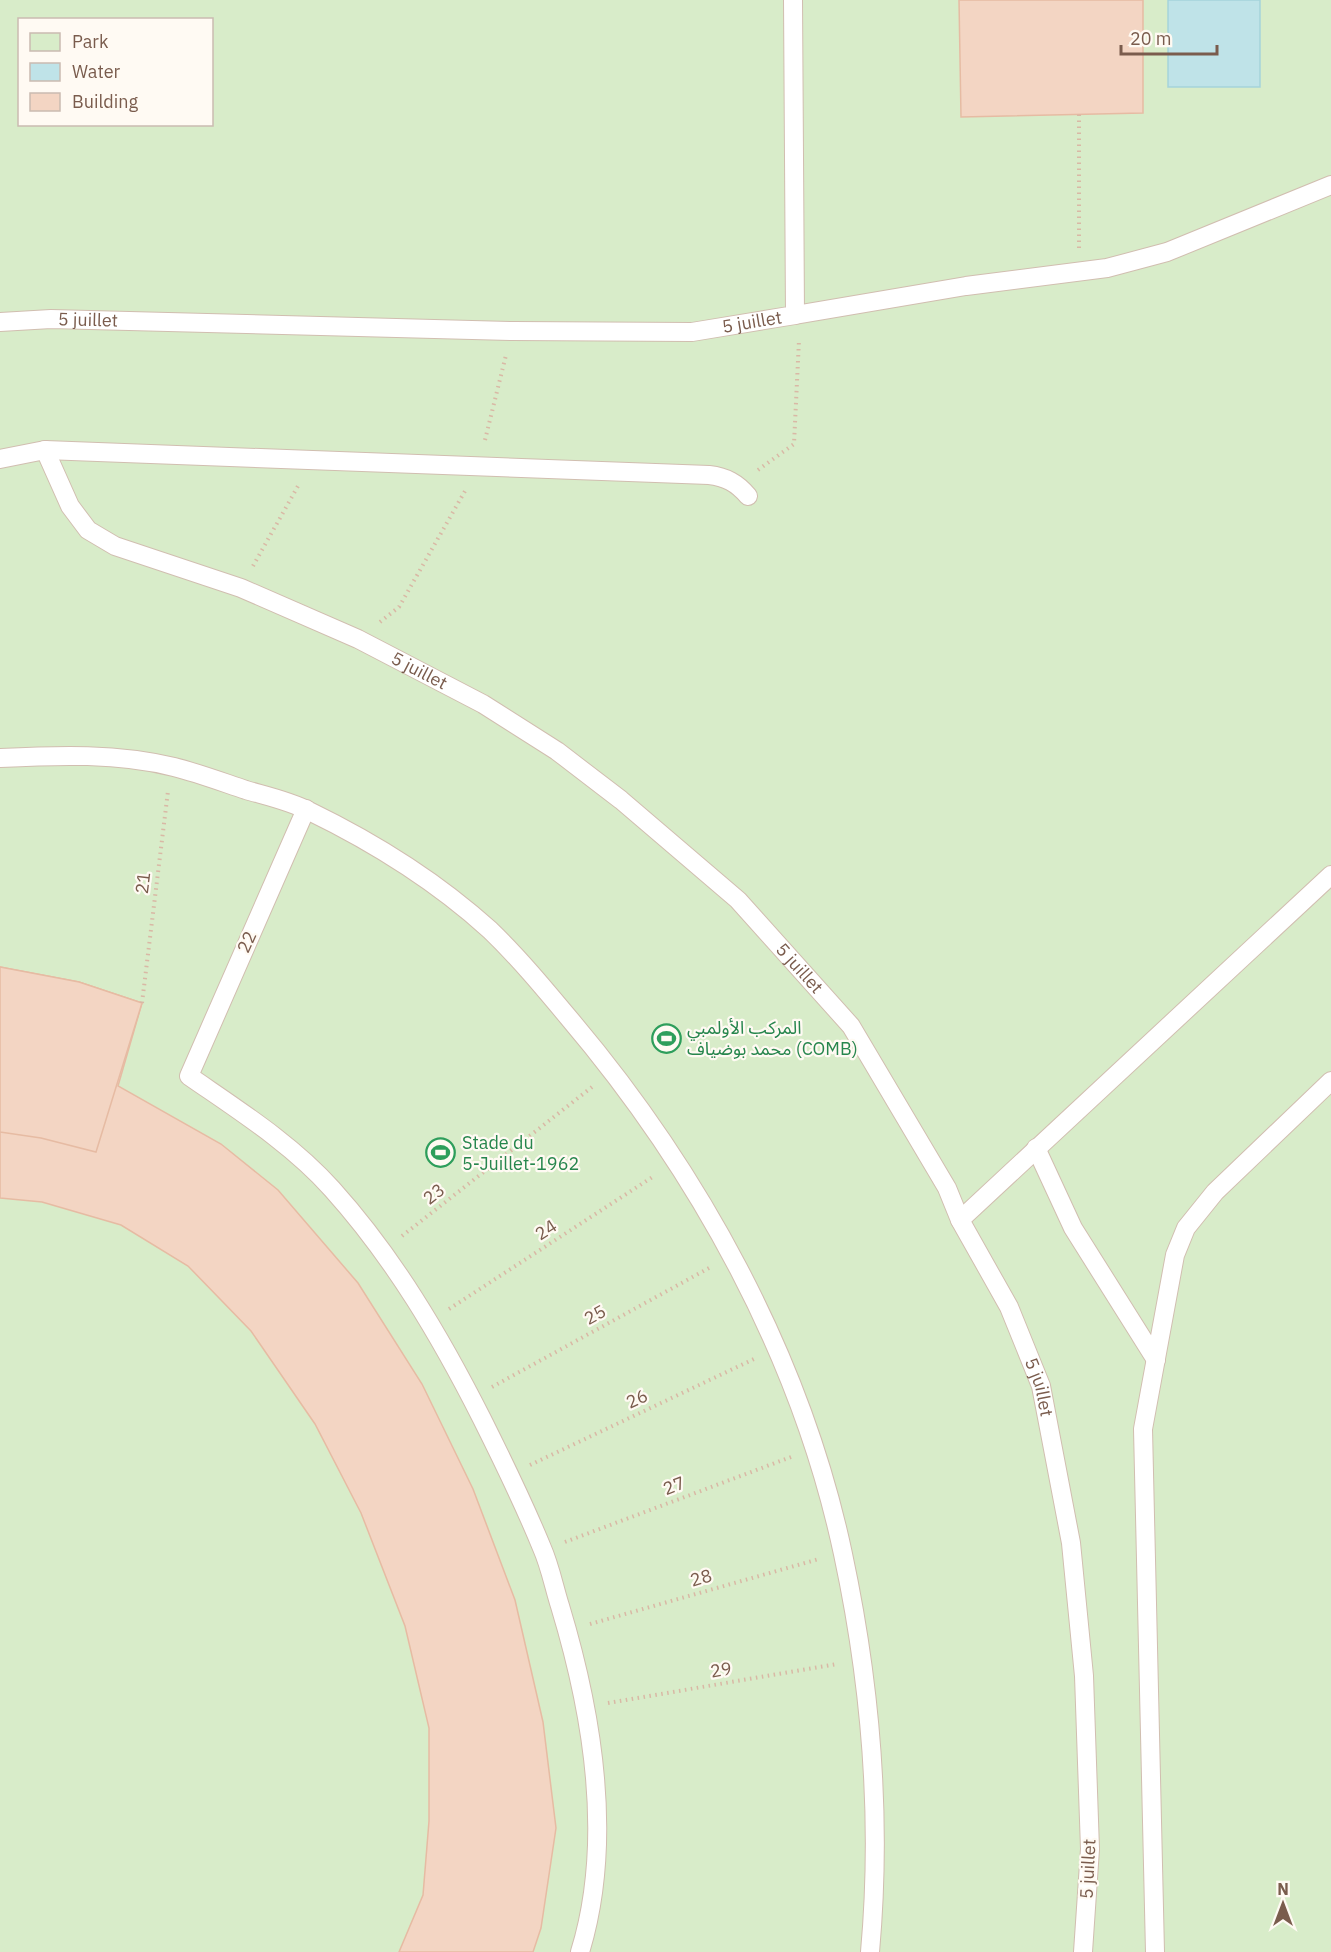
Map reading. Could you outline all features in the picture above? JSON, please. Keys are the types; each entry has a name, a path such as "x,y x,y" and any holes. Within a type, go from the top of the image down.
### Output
{"lane":[{"name":"5 juillet","path":"0,322 51,319 512,331 692,332 795,315 793,0"},
{"path":"795,315 966,286 1107,268 1167,252 1331,185"},
{"name":"5 juillet","path":"45,450 70,506 88,530 115,546 241,588 358,639 483,704 557,751 621,800 738,900 850,1026 947,1188 960,1220 1009,1307 1041,1386 1071,1543 1084,1676 1090,1849 1083,1952"},
{"path":"0,459 45,450 709,475 721,476 743,490"},
{"path":"0,758 74,754 171,766 306,808 410,868 489,930 535,977 613,1070 677,1161 731,1256 776,1348 814,1448 843,1552 862,1659 876,1823 870,1952"},
{"name":"22","path":"306,808 189,1076 271,1133 297,1156 330,1187 384,1251"},
{"path":"960,1220 1331,875"},
{"path":"1155,1952 1143,1429 1175,1255 1186,1227 1215,1192 1331,1080"},
{"path":"1036,1148 1073,1228 1156,1360"},
{"path":"384,1251 429,1321 510,1475 543,1550 567,1630 585,1707 596,1781 596,1865 589,1924 580,1952"}],"path":[{"path":"1079,114 1079,272"},
{"path":"743,490 794,444 800,346 795,315"},
{"path":"358,639 399,607 479,466 512,331"},
{"path":"241,588 312,460"},
{"name":"21","path":"142,1003 171,766"},
{"name":"23","path":"384,1251 613,1070"},
{"name":"24","path":"429,1321 677,1161"},
{"name":"25","path":"471,1398 731,1256"},
{"name":"26","path":"510,1475 776,1348"},
{"name":"27","path":"543,1550 814,1448"},
{"name":"28","path":"567,1630 843,1552"},
{"name":"29","path":"585,1707 862,1659"}],"green space":[{"name":"المركب الأولمبي محمد بوضياف (COMB)","path":"0,0 1331,0 1331,1952 0,1952"}],"water":[{"path":"1168,0 1260,0 1260,87 1168,87"}],"building":[{"path":"959,0 1143,0 1143,113 961,117"},
{"path":"0,967 79,982 142,1003 118,1086 221,1144 278,1190 358,1283 422,1384 473,1489 515,1600 543,1722 556,1828 541,1928 533,1952 399,1952 423,1895 429,1821 429,1728 405,1626 361,1513 315,1424 251,1331 188,1266 121,1225 42,1202 0,1198"},
{"path":"0,967 79,982 142,1003 96,1152 41,1138 0,1132"}],"place":[{"name":"المركب الأولمبي محمد بوضياف (COMB)","path":"666,1038"},
{"name":"Stade du 5-Juillet-1962","path":"441,1153"}]}
